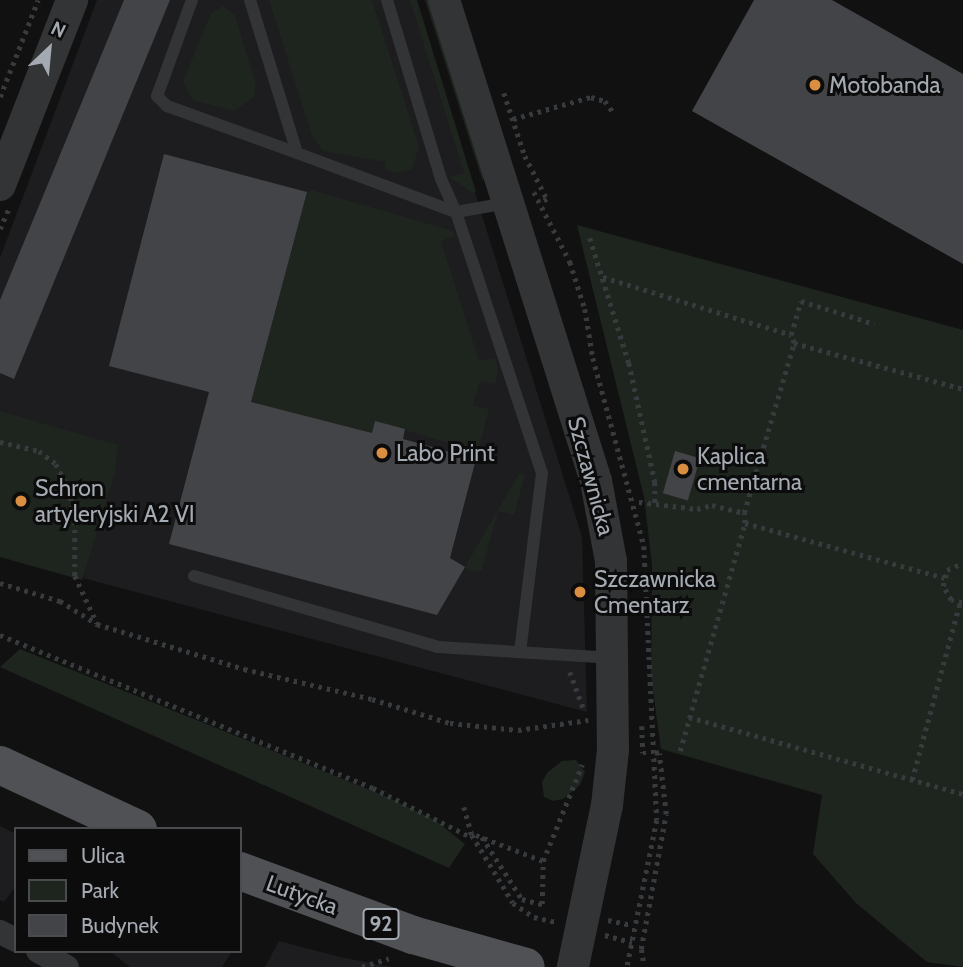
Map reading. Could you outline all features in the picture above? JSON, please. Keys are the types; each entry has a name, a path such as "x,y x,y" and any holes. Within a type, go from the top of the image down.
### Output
{"main road":[{"path":"0,765 134,827"},
{"name":"Lutycka","path":"242,872 413,935 526,967"}],"street":[{"path":"0,185 72,0"},
{"name":"Szczawnicka","path":"444,0 602,507 614,584 615,659 607,805 573,967"},
{"path":"41,953 67,967"}],"lane":[{"path":"192,0 157,96 167,106 456,212 509,202"},
{"path":"250,0 297,153"},
{"path":"387,0 441,179 456,212 542,473 520,652"},
{"path":"194,576 438,646 615,659"}],"path":[{"path":"0,97 38,0"},
{"path":"503,90 547,199 544,201"},
{"path":"513,119 591,97 605,102 613,112"},
{"path":"590,239 629,363 655,482 654,504"},
{"path":"603,277 791,335"},
{"path":"680,751 745,523 744,513 794,343 791,335 801,302 875,324"},
{"path":"794,343 963,389"},
{"path":"0,442 39,451 56,464 69,489 75,521 75,576 97,624"},
{"path":"639,502 697,509 712,505 744,513"},
{"path":"745,523 945,578"},
{"path":"912,780 962,603 951,600 943,586 947,569 963,563"},
{"path":"0,583 60,601 97,624 244,669 372,699 450,723 518,730 589,720 563,655"},
{"path":"0,635 373,788 469,836"},
{"path":"690,717 963,794"},
{"path":"643,961 643,928 666,814 659,753 655,753"},
{"path":"543,861 479,836 515,891 528,903 543,904 543,861 582,765"},
{"path":"464,807 472,835 506,894 522,910 541,918"},
{"path":"608,919 631,925"},
{"path":"604,935 632,942"},
{"path":"362,967 387,957 398,961"},
{"path":"627,967 629,958"}],"shaded area":[{"path":"97,0 415,0 582,537 587,712 83,578 114,451 0,419 0,258"},
{"path":"0,826 14,833 14,889 4,902 0,900"},
{"path":"279,941 340,957 391,967 265,967"},
{"path":"112,953 231,953 222,967 130,967"}],"green space":[{"path":"269,0 372,0 419,147 412,169 396,173 385,170 386,162 323,151 312,136"},
{"path":"410,0 417,0 476,192 473,193 449,177 464,173"},
{"path":"425,0 433,0 484,174 483,182"},
{"path":"223,6 235,15 256,85 254,97 234,111 192,100 183,81 211,13"},
{"path":"312,190 453,231 455,236 441,241 479,361 495,358 498,368 496,384 480,381 473,405 489,409 478,452 375,421 372,433 251,402 307,192"},
{"path":"577,225 963,330 963,967 927,962 856,903 813,854 822,795 661,749 651,676 652,565 644,497"},
{"path":"0,411 118,445 115,473 82,580 0,557"},
{"path":"520,472 525,475 514,515 498,511 482,570 473,572 465,567"},
{"path":"20,649 385,796 435,820 465,844 449,868 0,667"},
{"path":"576,760 585,772 580,785 563,799 553,801 544,797 542,782 548,772 562,761"}],"building":[{"path":"124,0 170,0 14,379 0,373 0,300"},
{"path":"754,0 832,0 963,74 963,264 692,111"},
{"path":"164,154 307,192 251,402 372,433 375,421 405,429 403,439 476,459 450,558 465,567 437,615 169,544 209,392 109,366"},
{"name":"Kaplica cmentarna","path":"675,451 700,458 688,500 663,493"}],"place":[{"name":"Motobanda","path":"815,85"},
{"name":"Labo Print","path":"382,453"},
{"name":"Kaplica cmentarna","path":"683,469"},
{"name":"Schron artyleryjski A2 VI","path":"21,501"},
{"name":"Szczawnicka Cmentarz","path":"580,592"}]}
